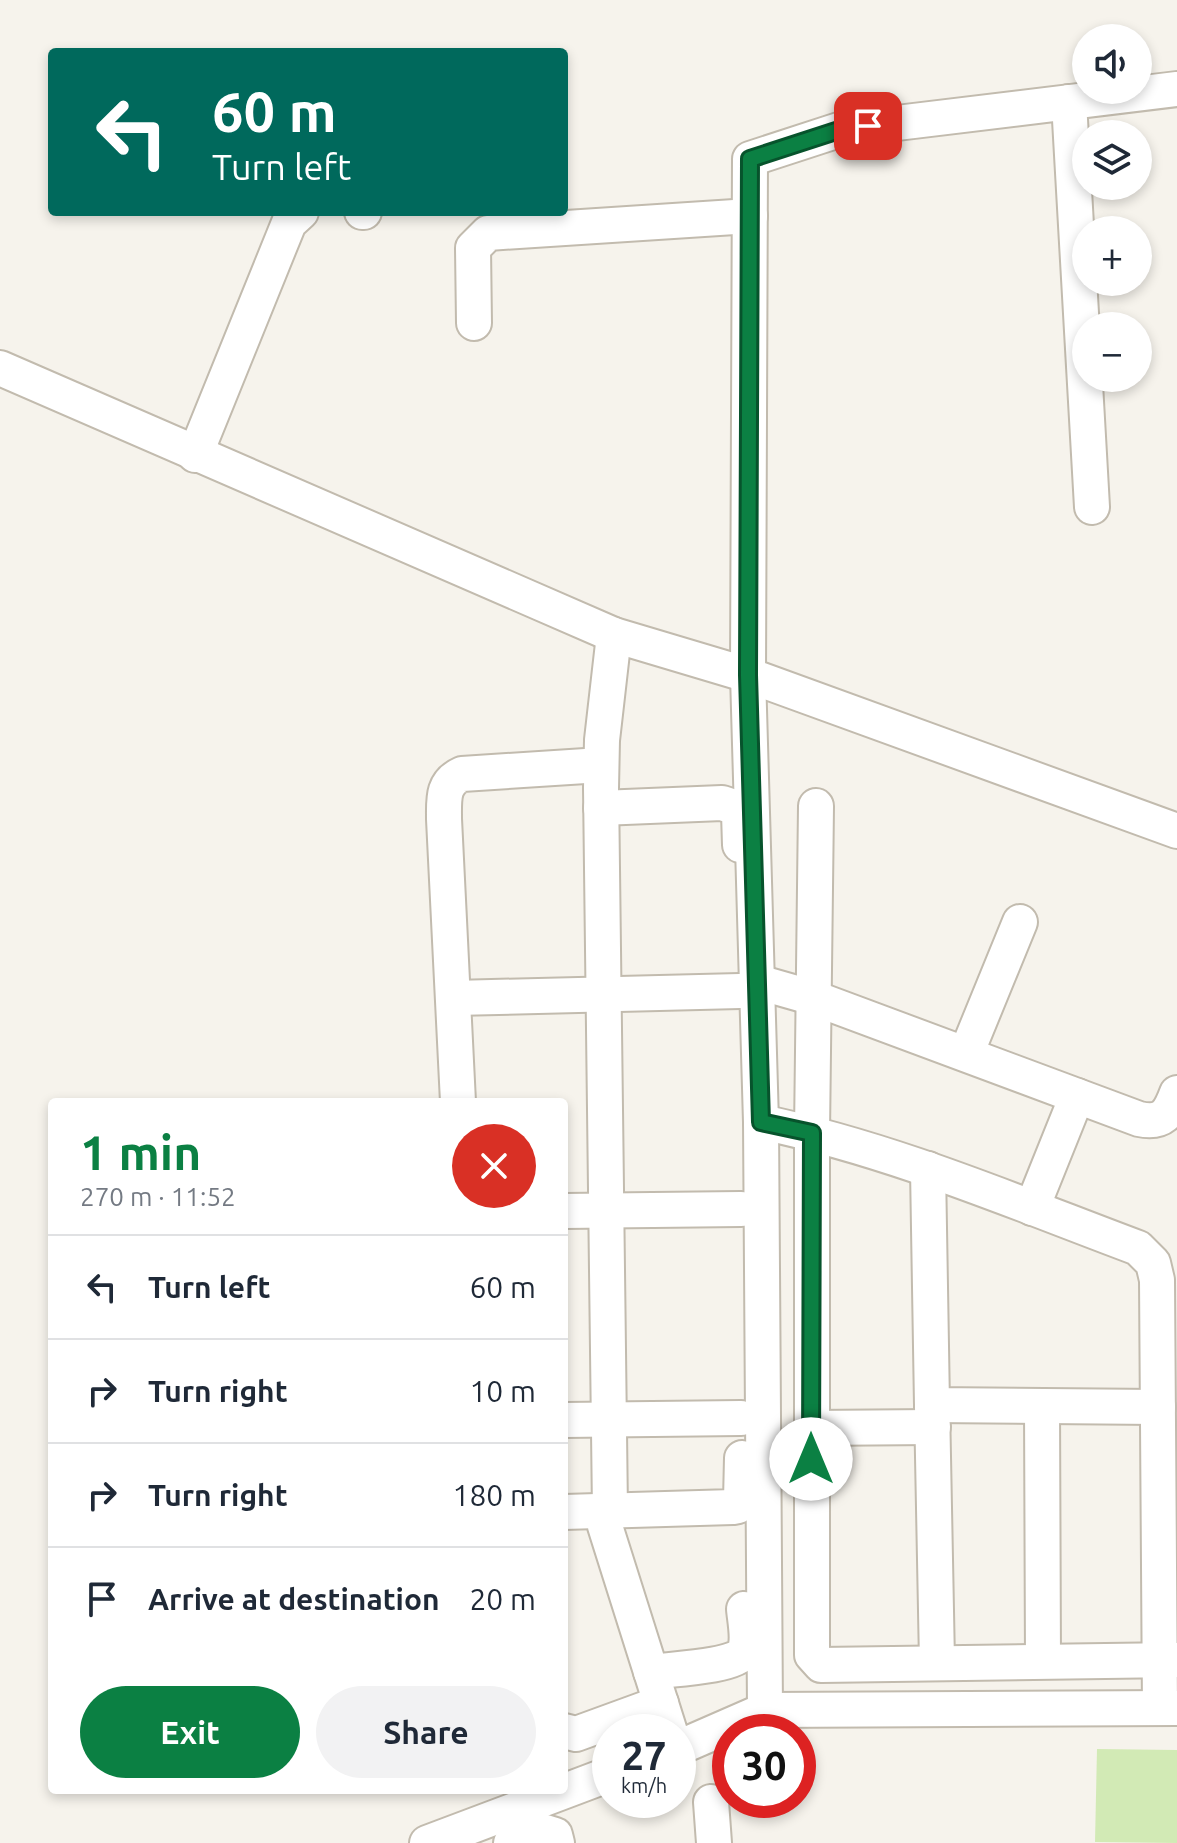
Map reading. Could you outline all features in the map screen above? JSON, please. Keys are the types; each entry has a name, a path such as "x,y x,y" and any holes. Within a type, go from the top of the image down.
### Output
{"street":[{"path":"568,1528 608,1518 738,1506 742,1478 741,1209 749,986 750,159 839,130 1177,89"},
{"path":"1069,102 1092,507"},
{"path":"195,455 289,223 297,216"},
{"path":"474,323 473,248 488,233 750,216"},
{"path":"0,368 614,635 748,675 1177,831"},
{"path":"614,635 601,765 610,1419 608,1518 661,1702"},
{"path":"458,1098 444,819 447,786 452,778 462,774 601,765"},
{"path":"601,808 722,803 739,813 761,1122 765,1710"},
{"path":"816,806 810,1648 815,1662 821,1665 1168,1660"},
{"path":"966,1054 1020,922"},
{"path":"454,998 749,986 814,998 1149,1121 1160,1120 1169,1114 1177,1093"},
{"path":"1032,1208 1077,1096"},
{"path":"696,1740 765,1710 1168,1708 1168,1461 1158,1407 1157,1280 1153,1263 1138,1248 928,1169 812,1133 761,1122"},
{"path":"928,1169 937,1662"},
{"path":"568,1211 741,1209"},
{"path":"811,1428 1042,1406 1158,1407"},
{"path":"1042,1406 1043,1661"},
{"path":"568,1420 741,1418"},
{"path":"568,1513 608,1518 730,1518 738,1526 742,1550 744,1652 661,1702 576,1734 568,1732"},
{"path":"568,1790 592,1781"},
{"path":"427,1843 557,1794"},
{"path":"711,1802 714,1843"},
{"path":"511,1843 542,1831 555,1835 557,1843"}],"green space":[{"path":"1097,1749 1177,1750 1177,1843 1095,1842"}],"route":[{"path":"811,1459 812,1133 761,1122 748,675 750,159 839,130 868,126"}]}
